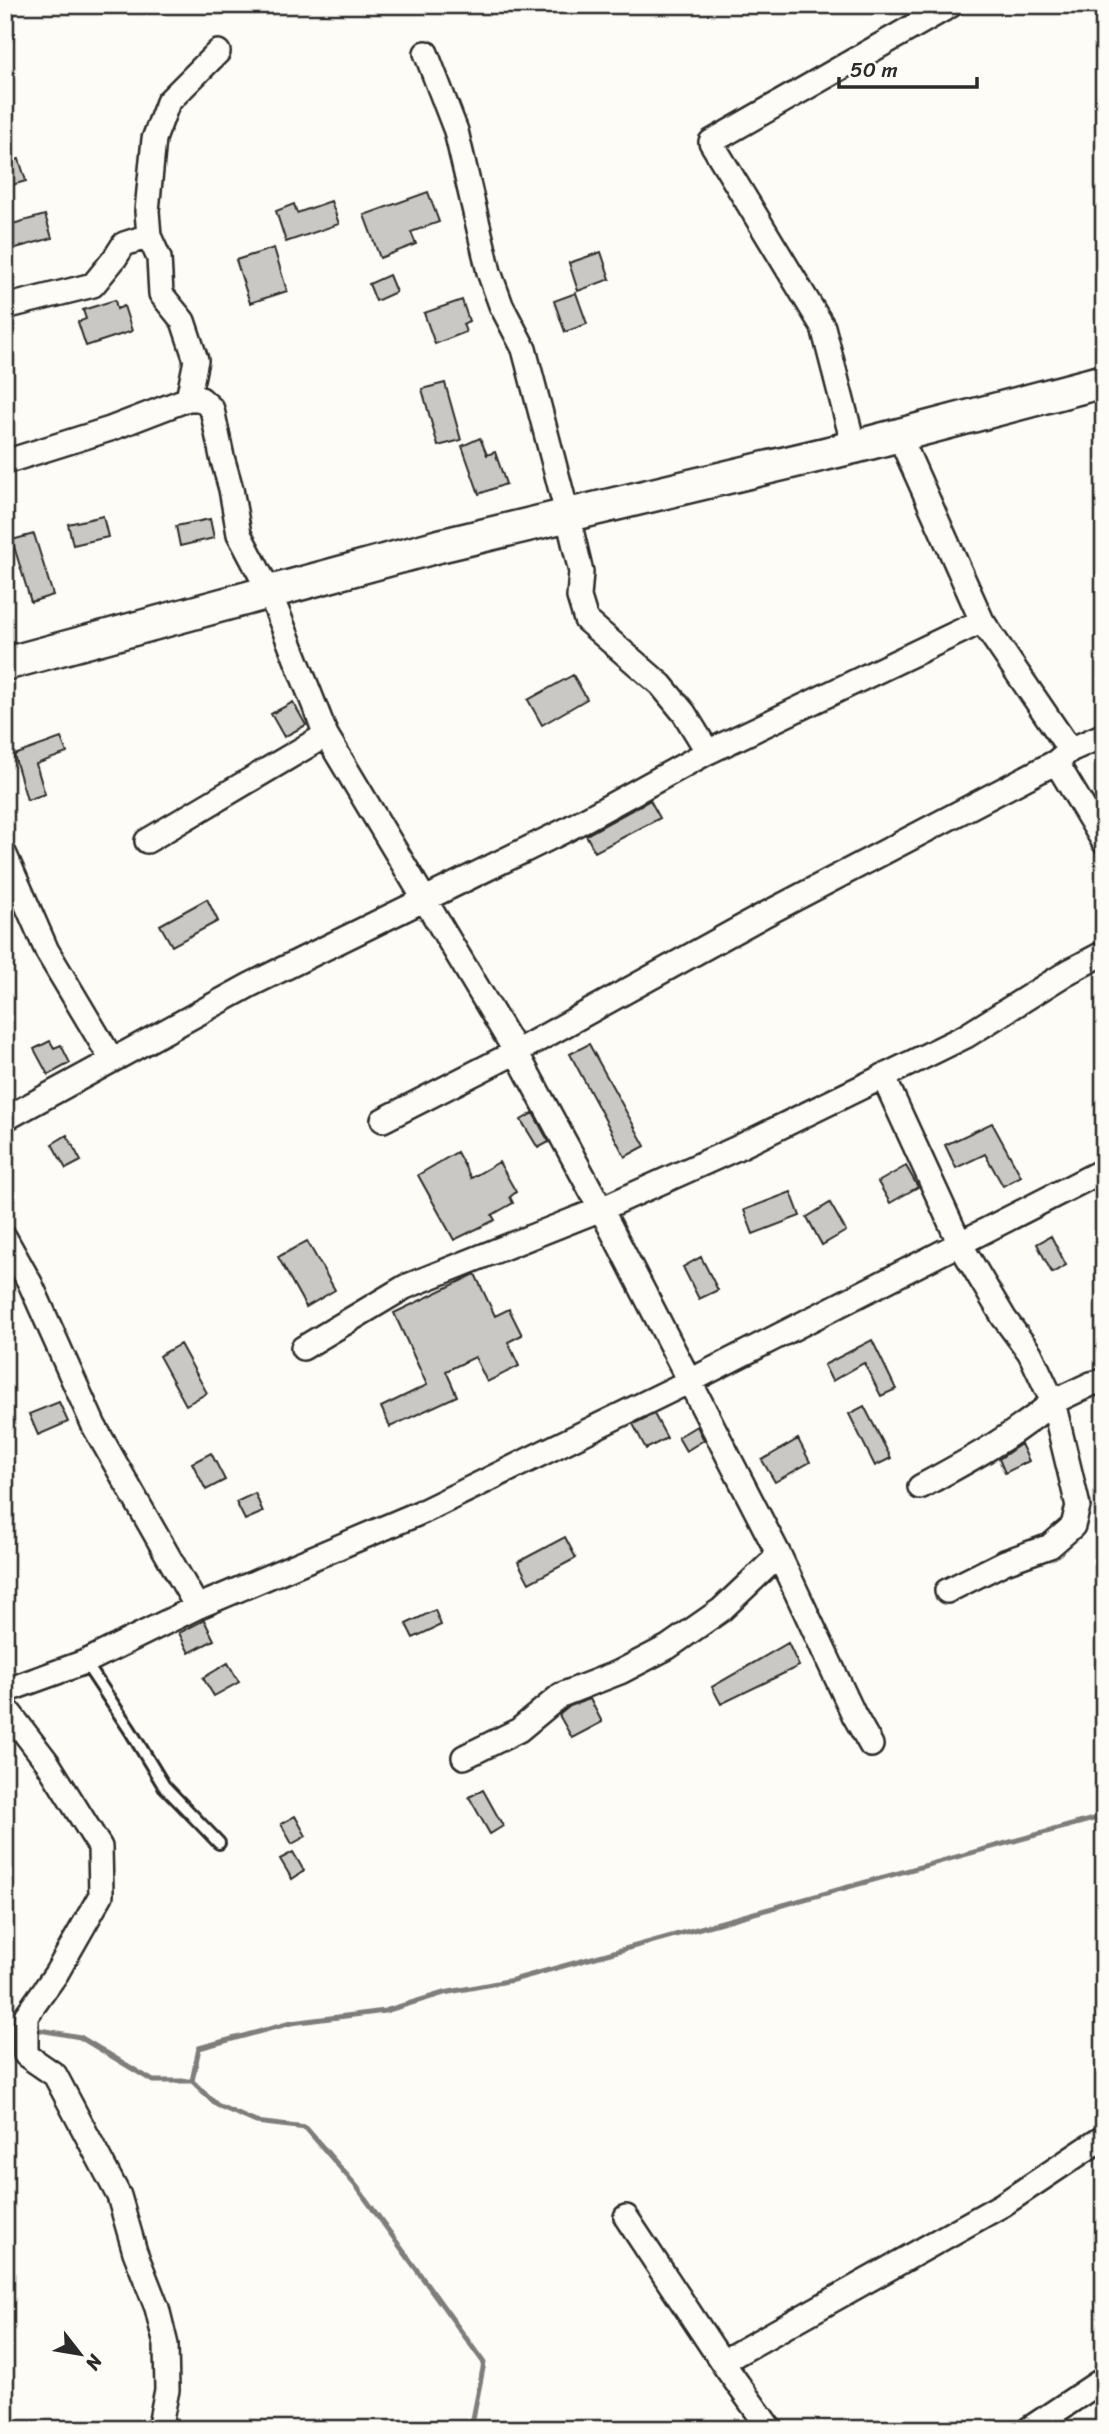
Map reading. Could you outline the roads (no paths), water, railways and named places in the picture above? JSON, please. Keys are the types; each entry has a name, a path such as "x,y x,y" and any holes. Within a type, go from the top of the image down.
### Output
{"street":[{"path":"854,447 823,327 711,142 951,5"},
{"path":"188,398 196,360 183,320 161,294 159,258 149,236 147,211 154,139 168,102 218,52"},
{"path":"426,53 456,131 489,272 501,305 524,349 581,572 579,597 586,620 661,685 684,713 708,752"},
{"path":"5,307 93,285 124,244 149,236"},
{"path":"5,664 439,546 854,447 1104,381"},
{"path":"5,462 110,429 188,398 201,399 212,409 232,489 239,534 269,591 326,735 516,1052 601,1209 779,1555 854,1715 871,1745"},
{"path":"899,435 982,621 1063,756 1104,842"},
{"path":"5,1119 250,985 566,830 708,752 982,621"},
{"path":"148,841 326,735"},
{"path":"383,1120 516,1052 764,915 1104,735"},
{"path":"5,855 47,951 112,1060"},
{"path":"303,1348 405,1287 601,1209 735,1149 966,1036 1068,972 1104,953"},
{"path":"883,1076 960,1244 1004,1318 1030,1353 1053,1402 1078,1506 1073,1526 1050,1546 1005,1562 947,1591"},
{"path":"5,1691 85,1662 197,1607 424,1511 690,1381 1104,1170"},
{"path":"5,1238 30,1283 94,1426 197,1607"},
{"path":"920,1487 989,1450 1021,1429 1053,1402 1091,1384 1104,1381"},
{"path":"464,1757 519,1730 561,1695 620,1672 668,1647 721,1610 779,1555"},
{"path":"5,1707 47,1762 100,1847 101,1895 75,1943 26,2016 26,2055 55,2076 119,2196 135,2252 157,2308 166,2345 167,2390 159,2429"},
{"path":"722,2362 1002,2205 1104,2137"},
{"path":"626,2217 770,2429"},
{"path":"1029,2429 1104,2379"}],"lane":[{"path":"85,1662 164,1786 219,1843"}],"waterway":[{"path":"34,2029 80,2037 153,2081 192,2081 199,2048 291,2023 385,2011 444,1993 513,1980 1104,1816"},
{"path":"192,2081 217,2105 256,2122 306,2128 357,2187 484,2363 471,2429"}]}
